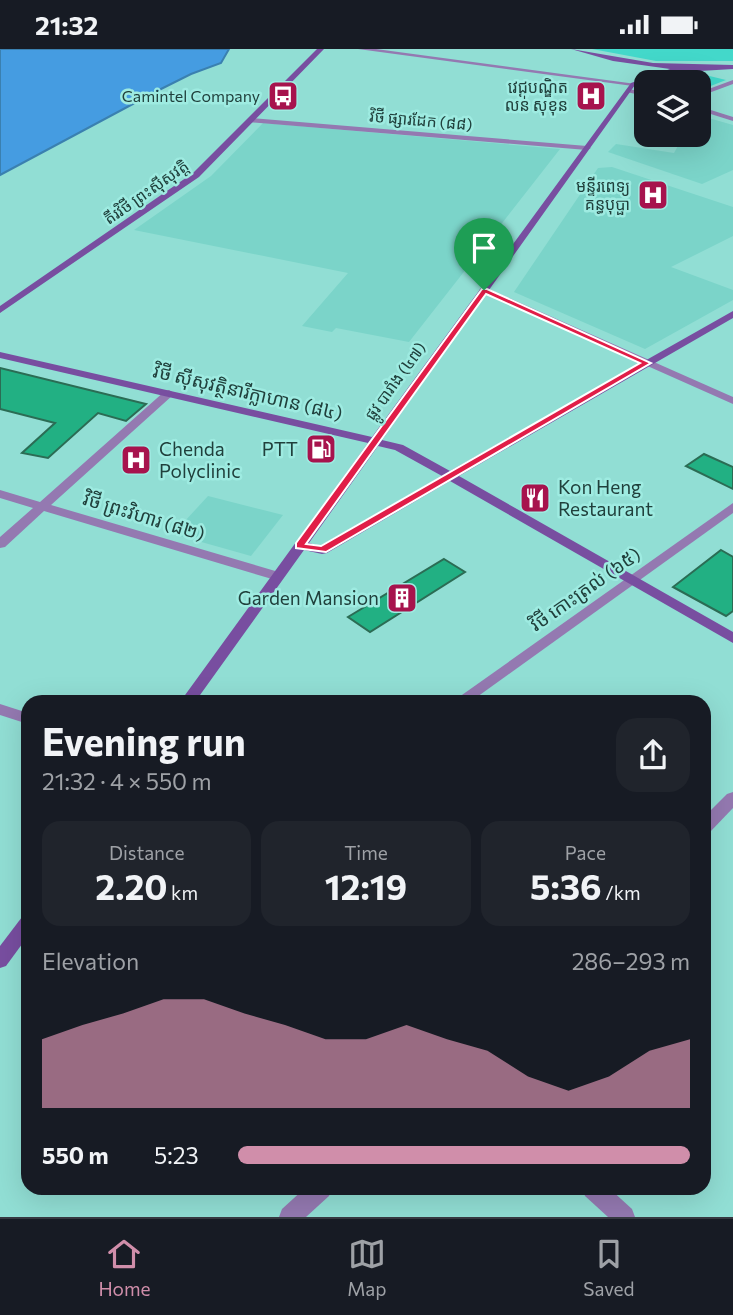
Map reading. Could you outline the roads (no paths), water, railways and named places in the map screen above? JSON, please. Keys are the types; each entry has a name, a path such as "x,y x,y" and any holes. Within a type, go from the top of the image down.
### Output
{"main road":[{"name":"តីរវិថី ព្រះស៊ីសុវត្តិ","path":"0,310 196,175 321,49"},
{"path":"574,49 639,63 693,68"},
{"path":"592,54 623,68"},
{"path":"631,83 666,71 733,67"},
{"name":"ផ្លូវ បារាំង (៤៧)","path":"192,695 587,148 631,83"},
{"path":"300,545 322,550 733,314"},
{"name":"វិថី ស៊ីសុវត្ថិនារីក្លាហាន (៨៤)","path":"0,355 399,447 733,638"},
{"path":"0,960 21,932"}],"street":[{"path":"361,49 634,85"},
{"path":"711,90 733,82"},
{"path":"711,112 733,118"},
{"name":"វិថី ផ្សារដែក (៨៨)","path":"251,120 587,148"},
{"path":"484,290 733,401"},
{"path":"0,544 169,394"},
{"name":"វិថី ព្រះវិហារ (៨២)","path":"0,493 277,576"},
{"name":"វិថី កោះត្រល់ (៦៥)","path":"469,695 733,507"},
{"path":"0,709 21,716"},
{"path":"711,820 733,798"},
{"path":"290,1217 314,1195"},
{"path":"600,1195 624,1217"}],"place":[{"name":"Camintel Company","path":"283,96"},
{"name":"វេជ្ជបណ្ឌិត លន់ សុខុន","path":"591,96"},
{"name":"មន្ទីរពេទ្យ គន្ធបុប្ផា","path":"653,195"},
{"name":"PTT","path":"321,449"},
{"name":"Chenda Polyclinic","path":"136,460"},
{"name":"Kon Heng Restaurant","path":"535,498"},
{"name":"Garden Mansion","path":"402,598"}]}
